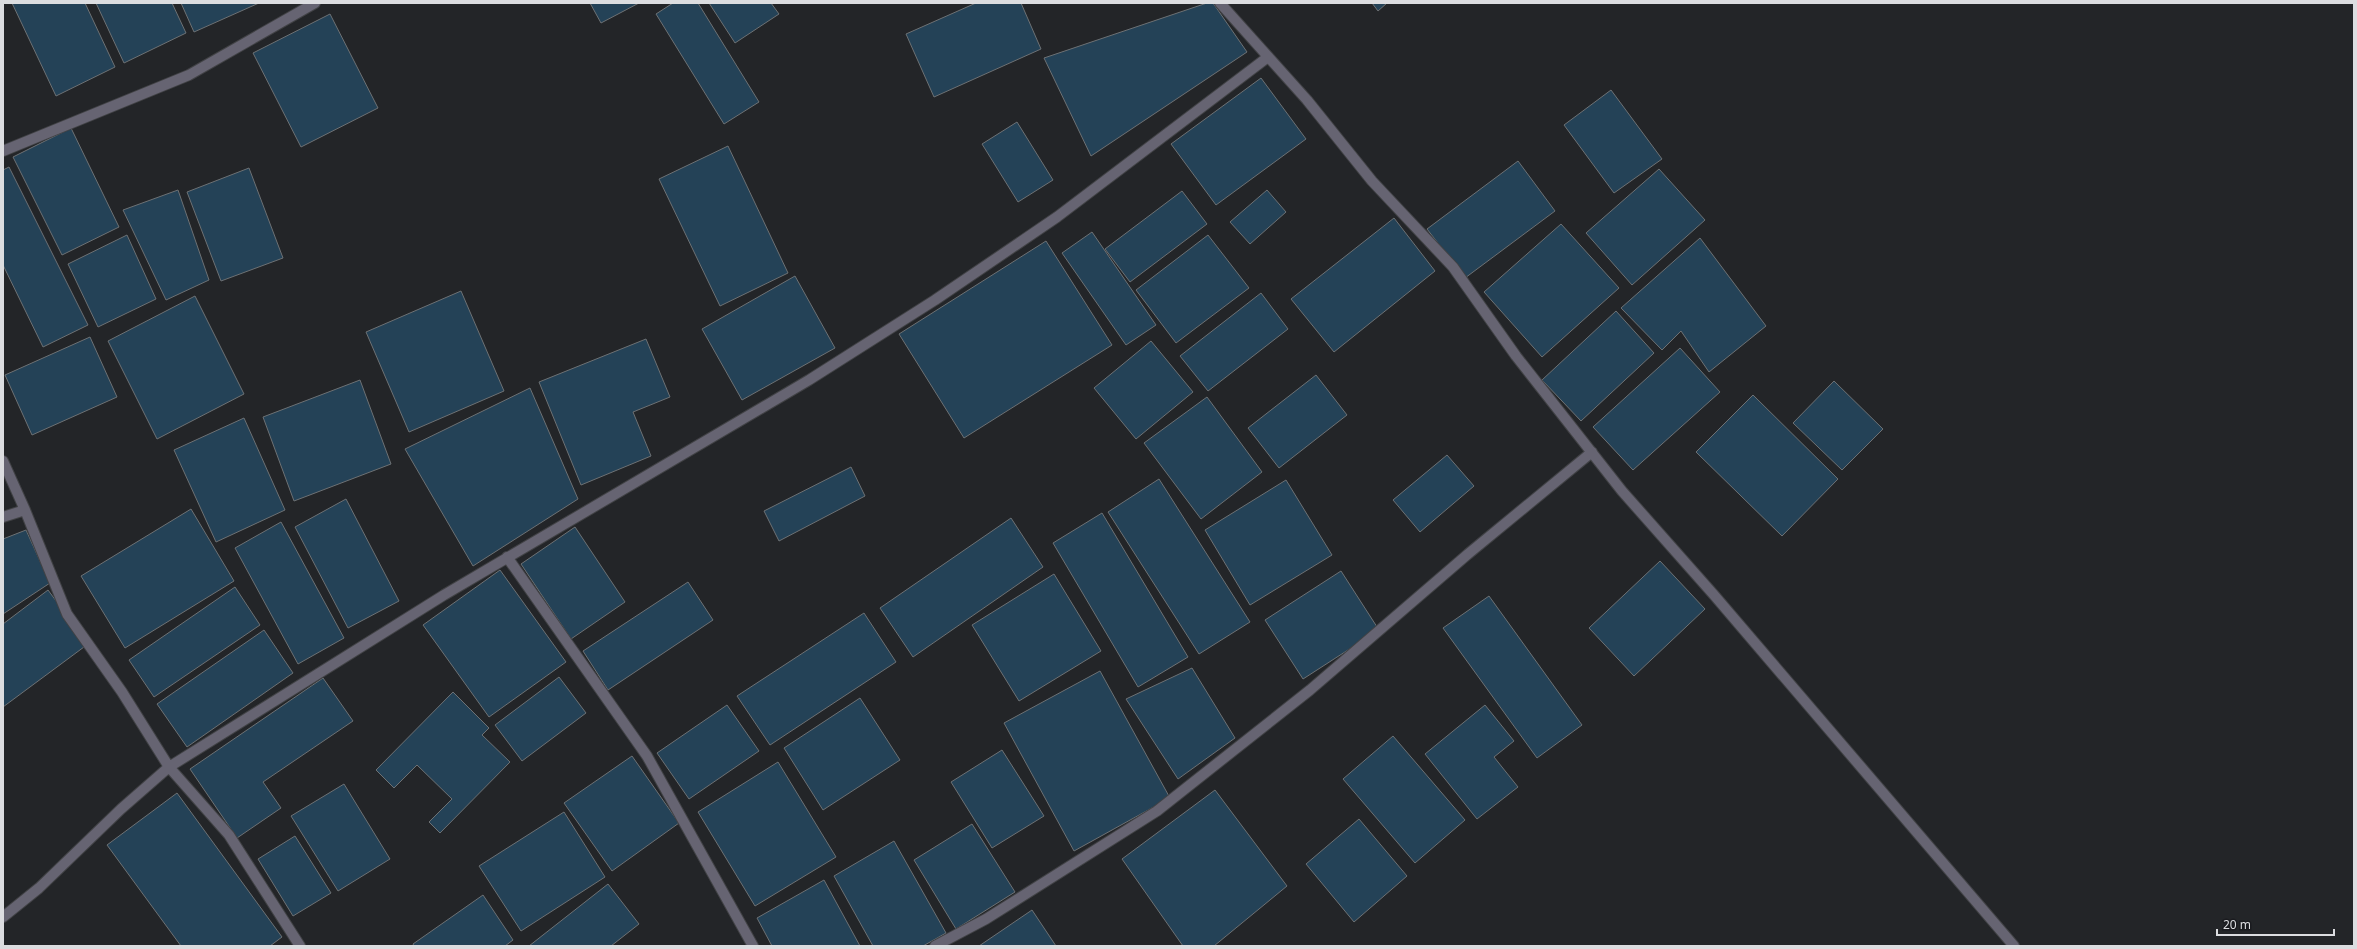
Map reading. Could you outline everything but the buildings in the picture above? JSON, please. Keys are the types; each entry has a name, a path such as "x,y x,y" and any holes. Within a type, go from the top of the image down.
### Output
{"street":[{"path":"3,151 189,75 315,3"},
{"path":"1220,3 1307,100 1372,181 1453,267 1516,356 1622,491 1714,595 2014,946"},
{"path":"3,917 39,888 121,810 169,767 507,557 810,380 935,300 1057,217 1268,57"},
{"path":"935,946 986,919 1157,811 1310,690 1468,554 1592,452"},
{"path":"3,461 25,510 67,614 122,692 169,767 229,835 300,946"},
{"path":"3,517 25,510"},
{"path":"507,557 648,756 753,946"}]}
